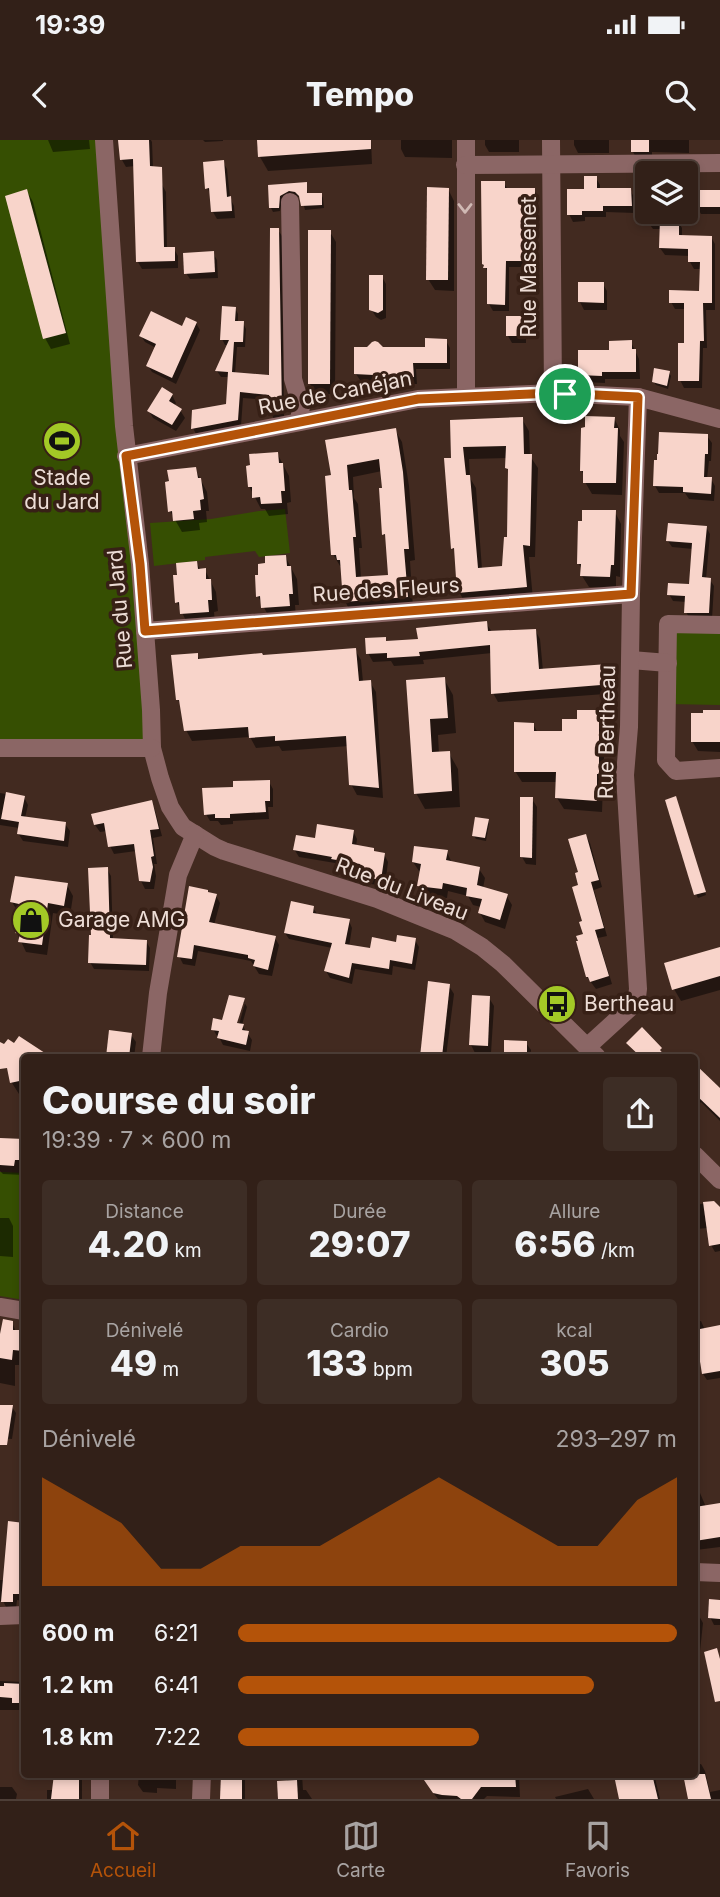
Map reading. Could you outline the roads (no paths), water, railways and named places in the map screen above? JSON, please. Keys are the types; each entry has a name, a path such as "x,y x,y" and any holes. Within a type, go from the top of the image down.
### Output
{"street":[{"name":"Rue du Jard","path":"104,140 126,456 140,564 152,748 170,807 183,827 195,834"},
{"path":"466,140 466,396"},
{"name":"Rue Massenet","path":"551,140 553,393"},
{"path":"465,165 720,163"},
{"path":"290,202 293,379 301,406 299,422"},
{"name":"Rue de Canéjan","path":"126,456 418,399 466,396 553,393 638,397 720,419"},
{"name":"Rue Bertheau","path":"592,1052 633,1004 638,989 625,775 629,727 638,397"},
{"name":"Rue des Fleurs","path":"145,631 631,594"},
{"path":"720,625 668,624 666,760 676,771 720,768"},
{"path":"631,660 668,663"},
{"path":"0,748 152,748"},
{"path":"151,1054 158,993 178,875 195,834"},
{"name":"Rue du Liveau","path":"195,834 215,848 377,899 456,931 503,964 592,1052"},
{"path":"698,1158 720,1180"},
{"path":"0,1307 21,1310"},
{"path":"698,1572 720,1573"},
{"path":"0,1616 21,1615"},
{"path":"100,1778 100,1799"},
{"path":"201,1799 202,1778"}],"place":[{"name":"Stade du Jard","path":"62,441"},
{"name":"Garage AMG","path":"31,920"},
{"name":"Bertheau","path":"557,1004"}]}
